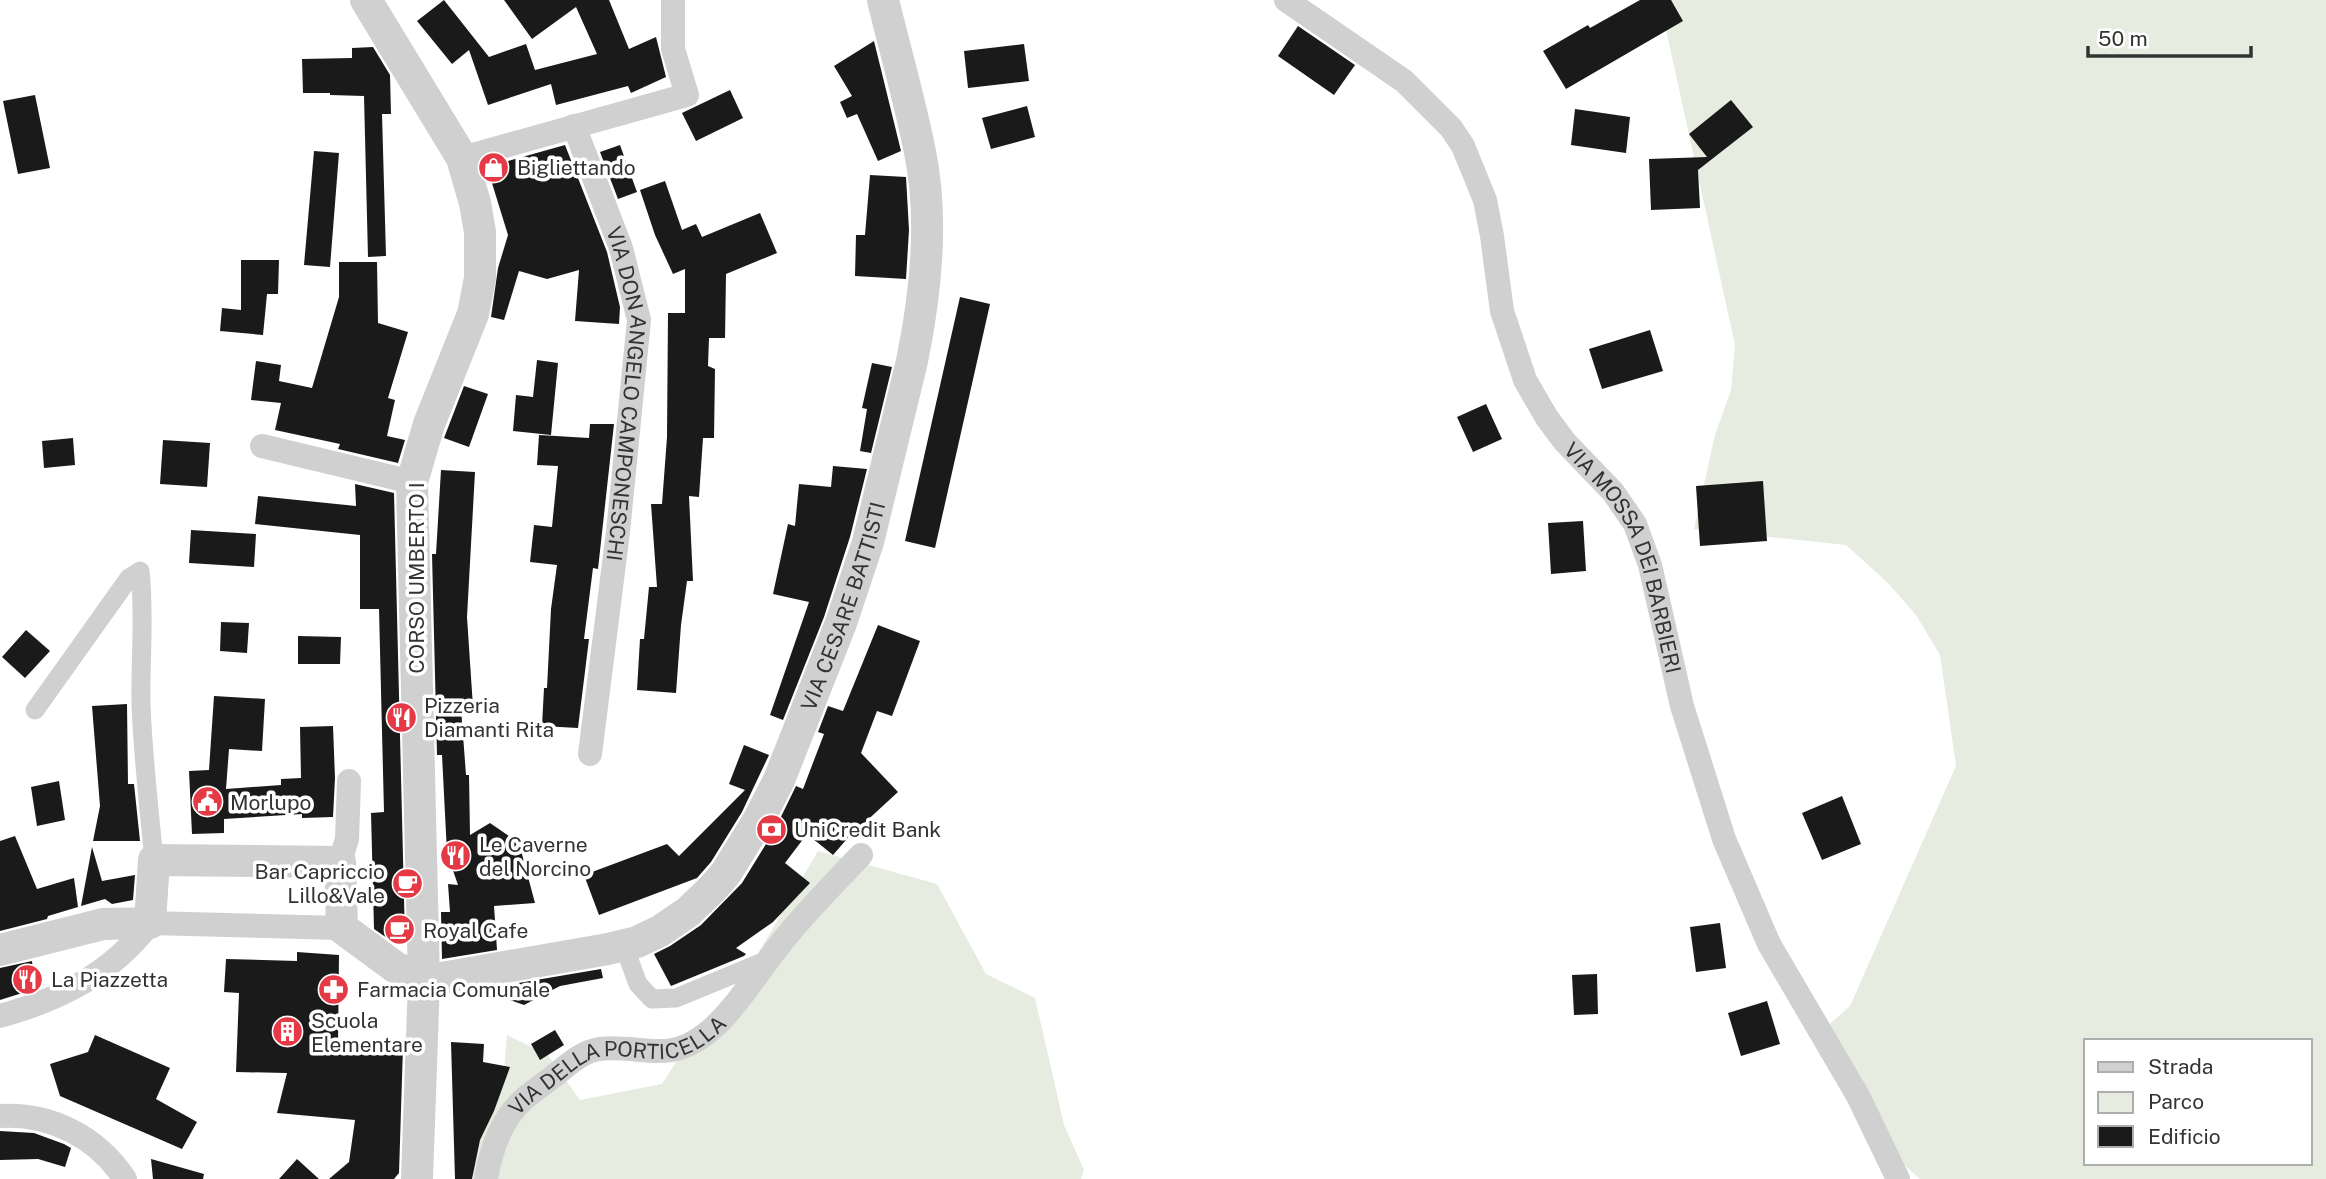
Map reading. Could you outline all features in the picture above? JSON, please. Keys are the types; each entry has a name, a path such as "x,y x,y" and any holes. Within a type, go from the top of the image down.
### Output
{"street":[{"name":"CORSO UMBERTO I","path":"366,0 462,158 475,203 482,253 478,297 473,314 429,424 412,482 424,981 417,1179"},
{"path":"462,158 687,95 673,49 673,0"},
{"name":"VIA CESARE BATTISTI","path":"424,981 624,946 660,930 688,912 713,888 740,853 779,780 841,623 868,542 912,361 922,304 926,240 925,188 920,153 883,0"},
{"name":"VIA MOSSA DEI BARBIERI","path":"1286,0 1404,81 1451,128 1463,146 1485,200 1502,311 1525,380 1547,418 1565,442 1613,492 1635,524 1650,565 1682,706 1724,839 1769,944 1858,1096 1898,1179"},
{"name":"VIA DON ANGELO CAMPONESCHI","path":"575,126 621,248 639,320 618,532 590,754"},
{"path":"262,446 412,482"},
{"path":"0,1016 41,1003 92,978 124,954 150,923 154,860 143,767 140,572 129,578 35,710"},
{"path":"342,928 340,862 347,839 349,781"},
{"name":"VIA DELLA PORTICELLA","path":"486,1179 492,1151 502,1126 525,1098 575,1059 597,1049 670,1051 689,1045 704,1036 717,1024 809,911 861,855"},
{"path":"154,860 340,862"},
{"path":"0,950 95,925 118,922 342,928 395,967 424,981"},
{"path":"624,946 638,984 652,999 676,998 768,960"},
{"path":"0,1116 38,1119 81,1135 103,1151 125,1179"}],"green space":[{"path":"1663,0 2326,0 2326,1179 1920,1179 1891,1153 1817,1035 1850,1006 1956,766 1940,655 1916,615 1887,582 1846,545 1694,529 1715,435 1731,390 1735,345 1662,11"},
{"path":"818,851 937,884 986,974 1035,998 1064,1125 1084,1170 1081,1179 473,1179 466,1121 503,1080 507,1035 548,1055 580,1100 662,1084 691,1039 732,998"}],"building":[{"path":"444,0 489,57 526,44 535,70 597,54 576,7 532,39 504,0 609,0 629,49 656,37 666,77 631,93 628,86 556,105 551,84 488,105 469,50 452,64 417,21"},
{"path":"1640,0 1671,0 1683,21 1566,89 1543,51"},
{"path":"1298,26 1355,65 1334,95 1278,56"},
{"path":"874,41 901,151 878,161 857,114 847,118 840,102 852,96 834,66"},
{"path":"1024,44 1029,81 968,88 964,51"},
{"path":"373,47 390,75 391,114 382,114 386,256 368,257 364,96 303,93 302,59 352,58 352,48"},
{"path":"730,90 743,118 696,141 682,113"},
{"path":"35,95 50,168 18,174 3,101"},
{"path":"1731,100 1753,127 1698,170 1700,208 1651,210 1649,159 1707,157 1689,134"},
{"path":"1027,106 1035,137 991,149 982,118"},
{"path":"1575,109 1630,117 1626,153 1571,145"},
{"path":"565,145 607,252 620,307 619,324 575,321 579,270 547,279 519,271 504,320 491,317 498,268 508,235 487,167"},
{"path":"620,145 637,192 618,199 600,152"},
{"path":"314,151 339,153 330,267 304,265"},
{"path":"870,175 906,177 909,230 906,279 855,276 856,235 865,235"},
{"path":"665,181 682,230 696,224 702,237 760,213 777,253 726,274 725,338 709,338 708,366 715,369 714,438 703,438 699,497 689,496 693,581 687,581 676,693 637,690 640,639 644,639 649,587 657,587 651,504 662,504 667,437 668,313 685,313 685,269 673,274 655,235 640,190"},
{"path":"241,260 279,260 278,294 267,294 263,335 220,331 222,308 241,310"},
{"path":"339,262 377,262 378,323 408,332 388,398 395,400 387,436 405,440 398,463 338,449 340,444 275,430 281,403 251,400 256,361 281,365 279,381 312,388 339,297"},
{"path":"960,297 990,304 935,548 905,541"},
{"path":"1650,330 1663,371 1602,389 1589,349"},
{"path":"537,360 558,363 551,435 513,431 516,395 533,397"},
{"path":"872,363 892,367 871,453 860,451 867,409 862,408"},
{"path":"464,386 488,394 469,447 444,438"},
{"path":"1486,404 1502,439 1473,452 1457,417"},
{"path":"590,424 614,424 598,569 593,568 584,639 589,639 578,728 542,726 557,565 530,562 534,525 552,527 558,466 537,465 539,435 589,438"},
{"path":"73,438 75,465 44,468 42,441"},
{"path":"163,440 210,443 207,487 160,484"},
{"path":"833,466 867,469 850,537 824,617 783,720 770,715 809,602 773,594 788,524 795,526 799,484 831,487"},
{"path":"441,470 475,472 467,617 473,707 461,708 466,775 469,775 470,835 490,823 519,843 535,903 494,906 497,950 442,959 441,912 450,912 448,884 458,885 447,853 442,755 437,755 432,554 436,554"},
{"path":"1763,481 1767,541 1700,546 1696,486"},
{"path":"355,484 394,493 405,938 387,938 374,929 371,813 384,812 379,609 360,609 360,535 255,524 258,496 356,506"},
{"path":"1583,521 1586,571 1551,574 1548,523"},
{"path":"191,530 256,534 254,567 189,563"},
{"path":"221,622 249,623 247,653 220,651"},
{"path":"878,625 920,641 892,716 877,711 861,753 898,792 859,825 833,855 807,834 785,863 810,883 773,922 736,948 746,954 744,956 671,986 654,954 701,925 742,883 774,831 796,786 803,789 824,734 818,732 828,706 843,711"},
{"path":"26,630 50,651 25,678 2,657"},
{"path":"298,636 341,637 340,664 298,664"},
{"path":"214,696 265,699 262,751 229,749 226,789 281,785 281,779 301,778 300,727 333,726 333,817 302,818 302,814 224,819 224,833 192,834 189,771 209,770"},
{"path":"127,704 128,784 134,784 140,841 93,841 100,806 92,706"},
{"path":"744,745 769,755 742,812 711,862 697,878 599,915 584,875 667,844 679,856 745,790 729,784"},
{"path":"59,781 65,820 37,826 31,787"},
{"path":"1842,796 1861,844 1822,860 1802,813"},
{"path":"15,836 37,889 74,878 78,907 48,916 47,919 0,931 0,841"},
{"path":"92,847 102,881 135,875 133,900 112,904 105,899 81,906"},
{"path":"1720,923 1726,968 1696,972 1690,927"},
{"path":"297,952 339,955 338,1046 403,1047 399,1173 394,1179 329,1179 349,1162 355,1120 277,1113 287,1073 236,1072 239,993 224,992 226,959 297,961"},
{"path":"32,961 35,989 0,1000 0,968"},
{"path":"601,969 603,978 560,986 524,1005 510,1000 506,985"},
{"path":"1597,974 1598,1014 1574,1015 1572,975"},
{"path":"1767,1001 1780,1044 1741,1056 1728,1013"},
{"path":"555,1030 564,1045 540,1060 531,1044"},
{"path":"95,1035 170,1068 156,1099 197,1122 182,1149 60,1096 50,1064 88,1052"},
{"path":"451,1042 484,1044 483,1062 510,1067 480,1140 472,1179 455,1179"},
{"path":"0,1131 34,1133 64,1144 71,1148 65,1167 38,1159 0,1160"},
{"path":"151,1159 204,1174 203,1179 153,1179"},
{"path":"297,1159 319,1179 279,1179"}],"place":[{"name":"Bigliettando","path":"494,167"},
{"name":"Pizzeria Diamanti Rita","path":"401,717"},
{"name":"Morlupo","path":"207,802"},
{"name":"UniCredit Bank","path":"771,829"},
{"name":"Le Caverne del Norcino","path":"456,856"},
{"name":"Bar Capriccio Lillo&Vale","path":"408,883"},
{"name":"Royal Cafe","path":"400,930"},
{"name":"La Piazzetta","path":"28,979"},
{"name":"Farmacia Comunale","path":"334,989"},
{"name":"Scuola Elementare","path":"288,1032"}]}
